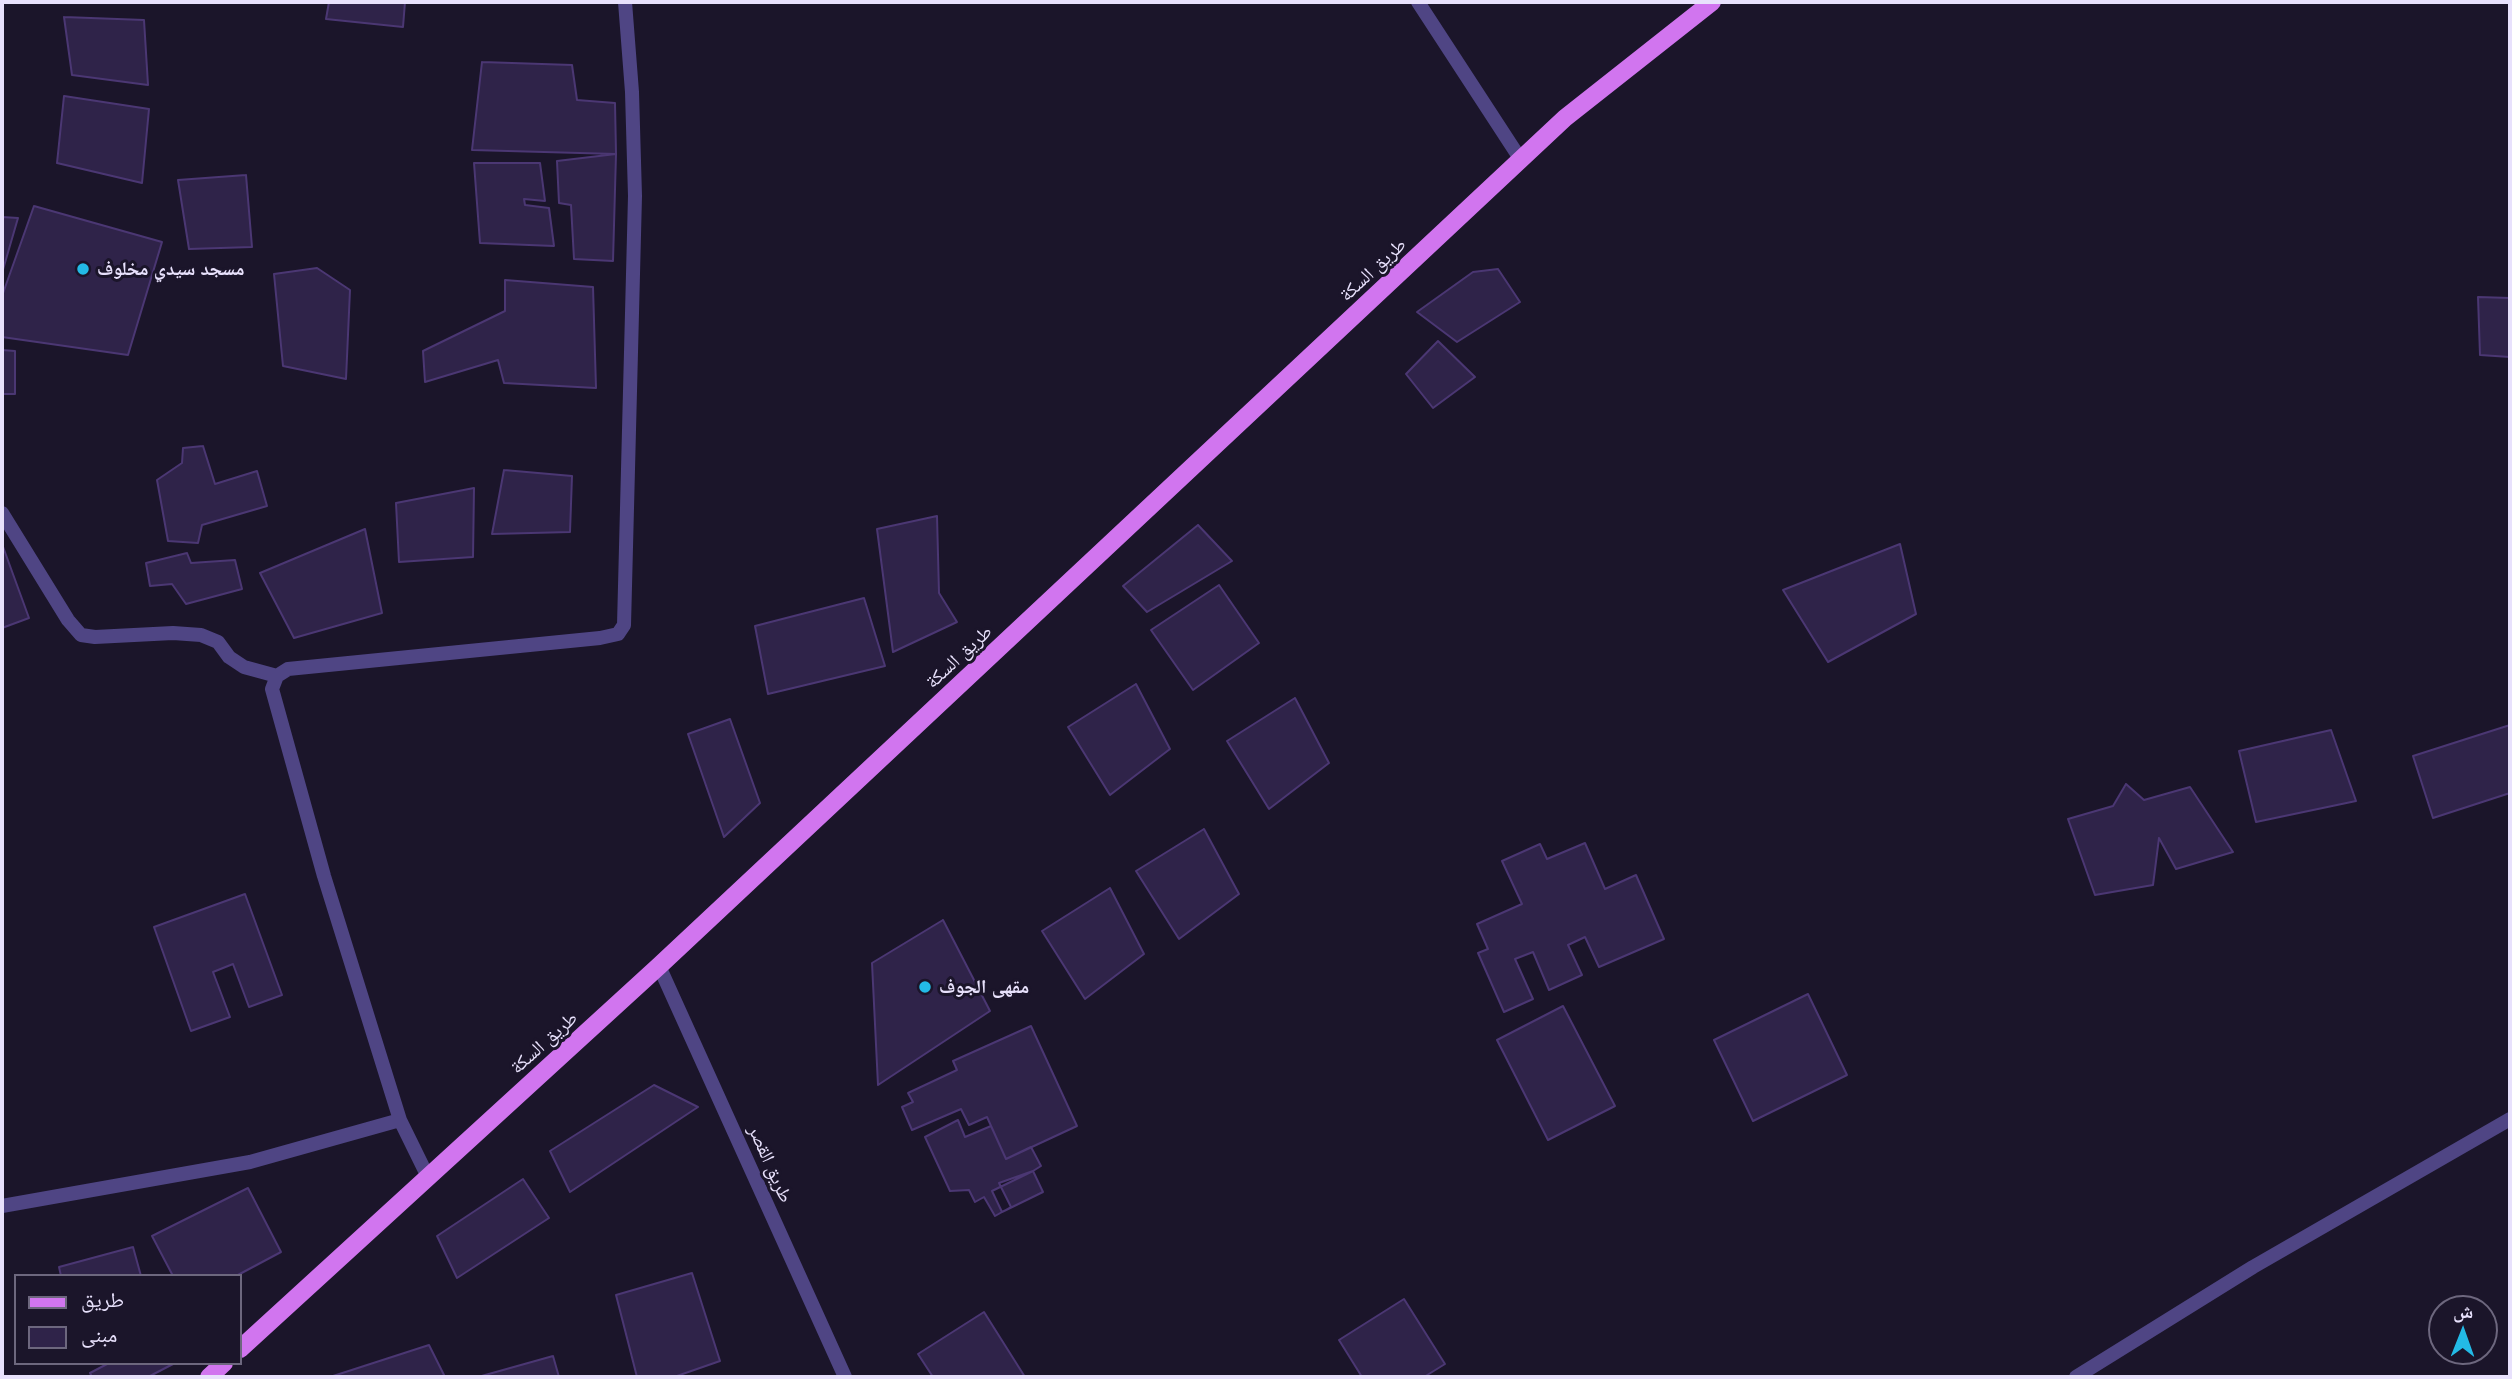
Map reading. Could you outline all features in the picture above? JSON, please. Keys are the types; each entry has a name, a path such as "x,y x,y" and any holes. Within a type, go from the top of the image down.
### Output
{"main road":[{"name":"طريق السكة","path":"242,1347 659,966 1565,118 1712,2"},
{"path":"209,1377 222,1365"}],"street":[{"path":"428,1177 400,1120 324,876 272,689 276,676 288,669 600,638 618,634 624,625 635,196 632,92 625,2"},
{"path":"1418,2 1521,160"},
{"path":"2,513 68,620 81,635 201,635 218,642 229,657 244,667 276,676"},
{"name":"طريق القصر","path":"659,966 845,1377"},
{"path":"2077,1377 2253,1267 2510,1118"},
{"path":"2,1206 250,1162 362,1133 400,1120"}],"building":[{"path":"329,2 405,2 403,27 326,19"},
{"path":"64,17 144,20 148,85 72,75"},
{"path":"482,62 572,65 577,100 615,103 616,154 472,150"},
{"path":"64,96 149,109 142,183 57,163"},
{"path":"616,154 613,261 574,259 571,205 559,203 557,161"},
{"path":"474,163 540,163 545,201 524,199 525,205 549,208 554,246 480,243"},
{"path":"246,175 252,247 189,249 178,180"},
{"name":"مسجد سيدي مخلوف","path":"34,206 162,242 128,355 2,337 2,296"},
{"path":"2,217 18,218 2,273"},
{"path":"317,268 350,290 346,379 283,366 274,274"},
{"path":"1498,269 1520,302 1457,342 1417,312 1473,272"},
{"path":"505,280 593,287 596,388 504,383 498,360 425,382 423,351 505,311"},
{"path":"2478,297 2510,298 2510,357 2480,355"},
{"path":"1438,341 1475,377 1433,408 1406,374"},
{"path":"2,350 15,351 15,394 2,394"},
{"path":"203,446 215,484 257,471 267,506 202,525 198,543 168,541 157,480 182,463 183,448"},
{"path":"504,470 572,476 570,532 492,534"},
{"path":"474,488 473,557 399,562 396,503"},
{"path":"937,516 939,593 957,622 893,652 877,529"},
{"path":"1198,525 1232,561 1147,612 1123,586"},
{"path":"365,529 382,613 294,638 260,573"},
{"path":"2,544 29,618 2,628"},
{"path":"1900,544 1916,614 1828,662 1783,590"},
{"path":"187,553 191,563 235,560 242,589 186,604 172,584 150,586 146,563"},
{"path":"1219,585 1259,643 1193,690 1151,630"},
{"path":"864,598 885,666 768,694 755,626"},
{"path":"1136,684 1170,749 1110,795 1068,727"},
{"path":"1295,698 1329,763 1269,809 1227,741"},
{"path":"730,719 760,803 724,837 688,734"},
{"path":"2510,725 2510,793 2433,818 2413,756"},
{"path":"2331,730 2356,801 2256,822 2239,751"},
{"path":"2126,784 2144,800 2190,787 2233,852 2176,869 2159,838 2153,885 2095,895 2068,819 2113,806"},
{"path":"1204,829 1239,894 1179,939 1136,871"},
{"path":"1585,843 1605,889 1636,875 1664,939 1599,967 1585,937 1568,945 1582,975 1549,990 1533,952 1515,959 1533,999 1504,1012 1478,953 1488,949 1477,924 1522,904 1502,861 1540,844 1547,859"},
{"path":"1110,888 1144,954 1085,999 1042,931"},
{"path":"245,894 282,995 249,1007 233,964 213,972 230,1017 191,1031 154,927"},
{"name":"مقهى الجوف","path":"943,920 990,1011 878,1085 872,963"},
{"path":"1808,994 1847,1075 1753,1121 1714,1040"},
{"path":"1563,1006 1615,1106 1548,1140 1497,1040"},
{"path":"1031,1026 1077,1126 1006,1159 987,1117 969,1125 961,1109 912,1130 902,1107 913,1102 908,1093 957,1070 953,1061"},
{"path":"654,1085 698,1107 570,1192 550,1151"},
{"path":"958,1120 965,1137 991,1126 1006,1159 1031,1147 1041,1166 999,1183 1011,1207 995,1216 984,1197 975,1202 969,1190 950,1191 925,1137"},
{"path":"1033,1171 1043,1192 1002,1212 992,1191"},
{"path":"523,1179 549,1218 457,1278 437,1236"},
{"path":"248,1188 281,1252 240,1274 172,1274 152,1236"},
{"path":"133,1247 140,1274 61,1274 59,1267"},
{"path":"692,1273 720,1361 674,1377 637,1377 616,1295"},
{"path":"1404,1299 1445,1364 1424,1377 1362,1377 1339,1340"},
{"path":"984,1312 1025,1377 933,1377 918,1354"},
{"path":"429,1345 445,1377 330,1377"},
{"path":"553,1356 559,1377 478,1377"},
{"path":"105,1365 171,1365 148,1377 92,1377 90,1373"}],"place":[{"name":"مسجد سيدي مخلوف","path":"83,269"},
{"name":"مقهى الجوف","path":"925,987"}]}
